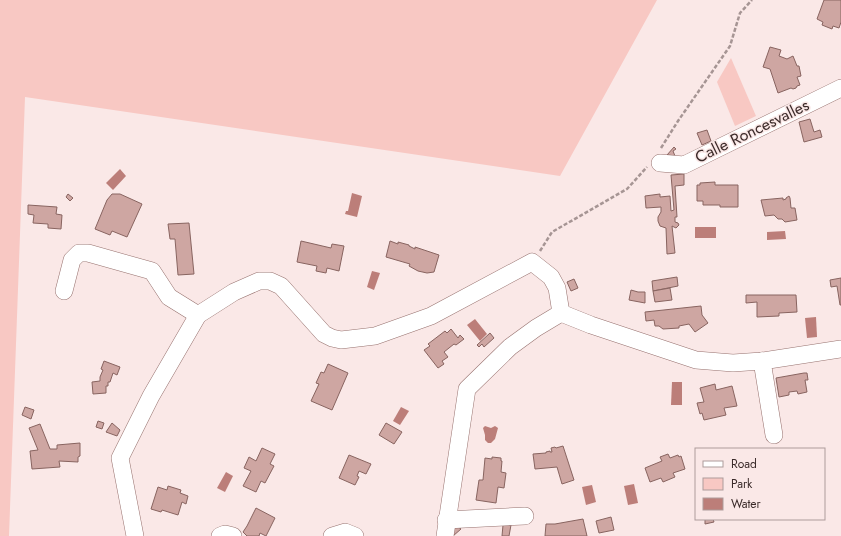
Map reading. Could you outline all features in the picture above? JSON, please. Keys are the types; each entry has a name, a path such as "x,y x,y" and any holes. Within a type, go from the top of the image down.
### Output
{"street":[{"name":"Calle Roncesvalles","path":"656,160 684,165 841,88"},
{"path":"64,291 72,260 79,254 88,253 152,271 169,297 198,315"},
{"path":"134,536 120,458 151,396 198,315 234,292 259,281 270,281 282,286 324,334 341,340 375,336 431,316 532,262 551,277 556,288 561,314"},
{"path":"525,516 445,528 468,389 510,347 536,328 561,314 696,360 733,363 762,361 841,349"},
{"path":"762,361 774,435"},
{"path":"332,536 345,532 355,536"},
{"path":"220,536 225,534 233,536"}],"path":[{"path":"532,262 552,232 627,190 656,160 678,121 730,46 740,13 752,0"}],"green space":[{"path":"0,0 657,0 560,176 25,97 9,536 0,536"},
{"path":"731,58 756,116 735,126 717,82"}],"water":[{"path":"120,169 126,176 113,190 106,183"},
{"path":"352,193 362,196 357,217 345,214 346,211 348,211"},
{"path":"695,227 716,227 716,238 695,238"},
{"path":"785,231 786,239 767,240 767,232"},
{"path":"372,271 380,273 374,290 367,287"},
{"path":"816,317 817,337 807,338 805,318"},
{"path":"475,319 487,334 480,341 467,325"},
{"path":"672,382 682,382 682,405 671,405"},
{"path":"401,407 409,411 400,425 393,421"},
{"path":"485,426 491,428 495,426 498,428 495,439 491,443 488,443 485,440 483,428"},
{"path":"226,472 233,476 225,492 217,488"},
{"path":"634,484 638,503 628,505 624,486"},
{"path":"592,485 596,502 586,505 582,487"}],"building":[{"path":"824,0 841,0 841,22 839,28 833,26 832,29 822,25 823,22 817,19"},
{"path":"770,47 781,50 779,56 787,59 793,56 797,66 799,66 801,76 797,77 800,85 796,88 791,88 778,93 770,69 763,67"},
{"path":"810,119 814,132 820,130 822,137 804,142 799,122"},
{"path":"707,130 711,141 702,145 697,133"},
{"path":"674,147 676,149 673,151 675,156 667,155"},
{"path":"684,174 684,185 675,186 677,217 675,217 675,222 679,225 676,228 672,226 675,253 667,254 666,228 660,226 658,221 661,207 646,208 645,196 660,194 660,197 670,196 671,211 674,210 671,175"},
{"path":"715,182 715,185 738,185 738,207 703,205 703,201 697,201 697,185 700,185 700,183"},
{"path":"68,194 73,198 70,201 66,197"},
{"path":"112,194 120,194 142,204 127,237 112,231 110,235 95,229 107,200"},
{"path":"789,196 791,208 795,208 797,220 785,222 782,219 778,219 774,215 765,216 761,200 783,198 783,200"},
{"path":"28,205 57,207 56,214 62,215 61,229 48,228 48,224 33,223 34,215 28,214"},
{"path":"189,223 194,274 178,275 175,239 170,239 168,224"},
{"path":"301,241 331,248 332,244 344,246 339,271 327,268 326,273 316,271 317,266 297,262"},
{"path":"390,241 398,244 398,242 409,245 415,249 415,247 439,255 434,272 427,273 418,271 409,266 410,264 386,257"},
{"path":"677,277 678,286 653,291 652,281"},
{"path":"841,278 840,305 837,286 831,287 830,280"},
{"path":"574,279 578,288 571,291 567,282"},
{"path":"670,288 672,300 655,302 653,291"},
{"path":"631,290 645,292 645,303 629,300"},
{"path":"746,295 796,295 797,312 779,313 779,316 757,317 757,302 746,303"},
{"path":"701,306 702,315 708,323 695,332 689,324 679,326 679,328 663,329 659,326 655,326 654,320 646,321 645,312"},
{"path":"451,329 458,338 460,335 464,339 456,345 454,344 444,352 448,357 442,361 444,364 438,368 424,350 430,346 428,344 445,331 447,333"},
{"path":"490,333 494,338 484,347 482,344 479,347 477,345"},
{"path":"104,361 120,367 117,375 113,373 110,382 108,382 108,386 106,386 106,393 93,394 92,382 100,381 103,370 101,369"},
{"path":"328,364 348,373 332,410 311,401 319,384 316,383 321,372 324,373"},
{"path":"807,373 808,380 805,380 807,392 798,394 797,391 789,392 789,395 779,397 776,378"},
{"path":"715,384 716,390 732,386 737,406 724,408 726,415 704,420 702,413 700,414 697,403 704,402 700,388"},
{"path":"25,407 34,410 31,419 22,415"},
{"path":"98,421 104,423 102,429 96,427"},
{"path":"112,423 120,430 117,436 106,432"},
{"path":"386,423 402,432 394,444 379,435"},
{"path":"40,424 50,449 57,449 57,445 80,443 80,456 78,457 78,462 59,461 60,467 32,469 30,451 38,450 29,428"},
{"path":"563,446 574,480 562,484 557,467 535,469 533,454 546,453 550,451 552,452 551,448"},
{"path":"262,448 275,454 270,464 274,466 265,483 261,481 256,492 243,486 251,471 244,468 249,457 256,461"},
{"path":"668,454 670,458 678,455 679,457 681,456 685,469 673,473 675,477 663,482 661,478 650,482 645,468 662,461 660,457"},
{"path":"349,455 371,464 366,474 359,471 357,476 359,477 355,485 339,478"},
{"path":"492,457 501,458 501,472 506,473 504,488 498,487 496,503 476,500 479,480 483,480 485,458 492,459"},
{"path":"168,486 181,490 180,493 188,496 186,504 182,502 178,515 162,510 161,512 151,509 158,487 167,490"},
{"path":"256,508 275,518 266,536 260,533 259,536 247,536 243,532"},
{"path":"611,517 614,530 599,533 596,521"},
{"path":"583,519 587,536 545,536 546,524 555,524"},
{"path":"705,520 713,520 714,522 705,524"},
{"path":"503,525 511,525 509,536 502,536"},
{"path":"457,526 461,529 453,536 454,527"}]}
